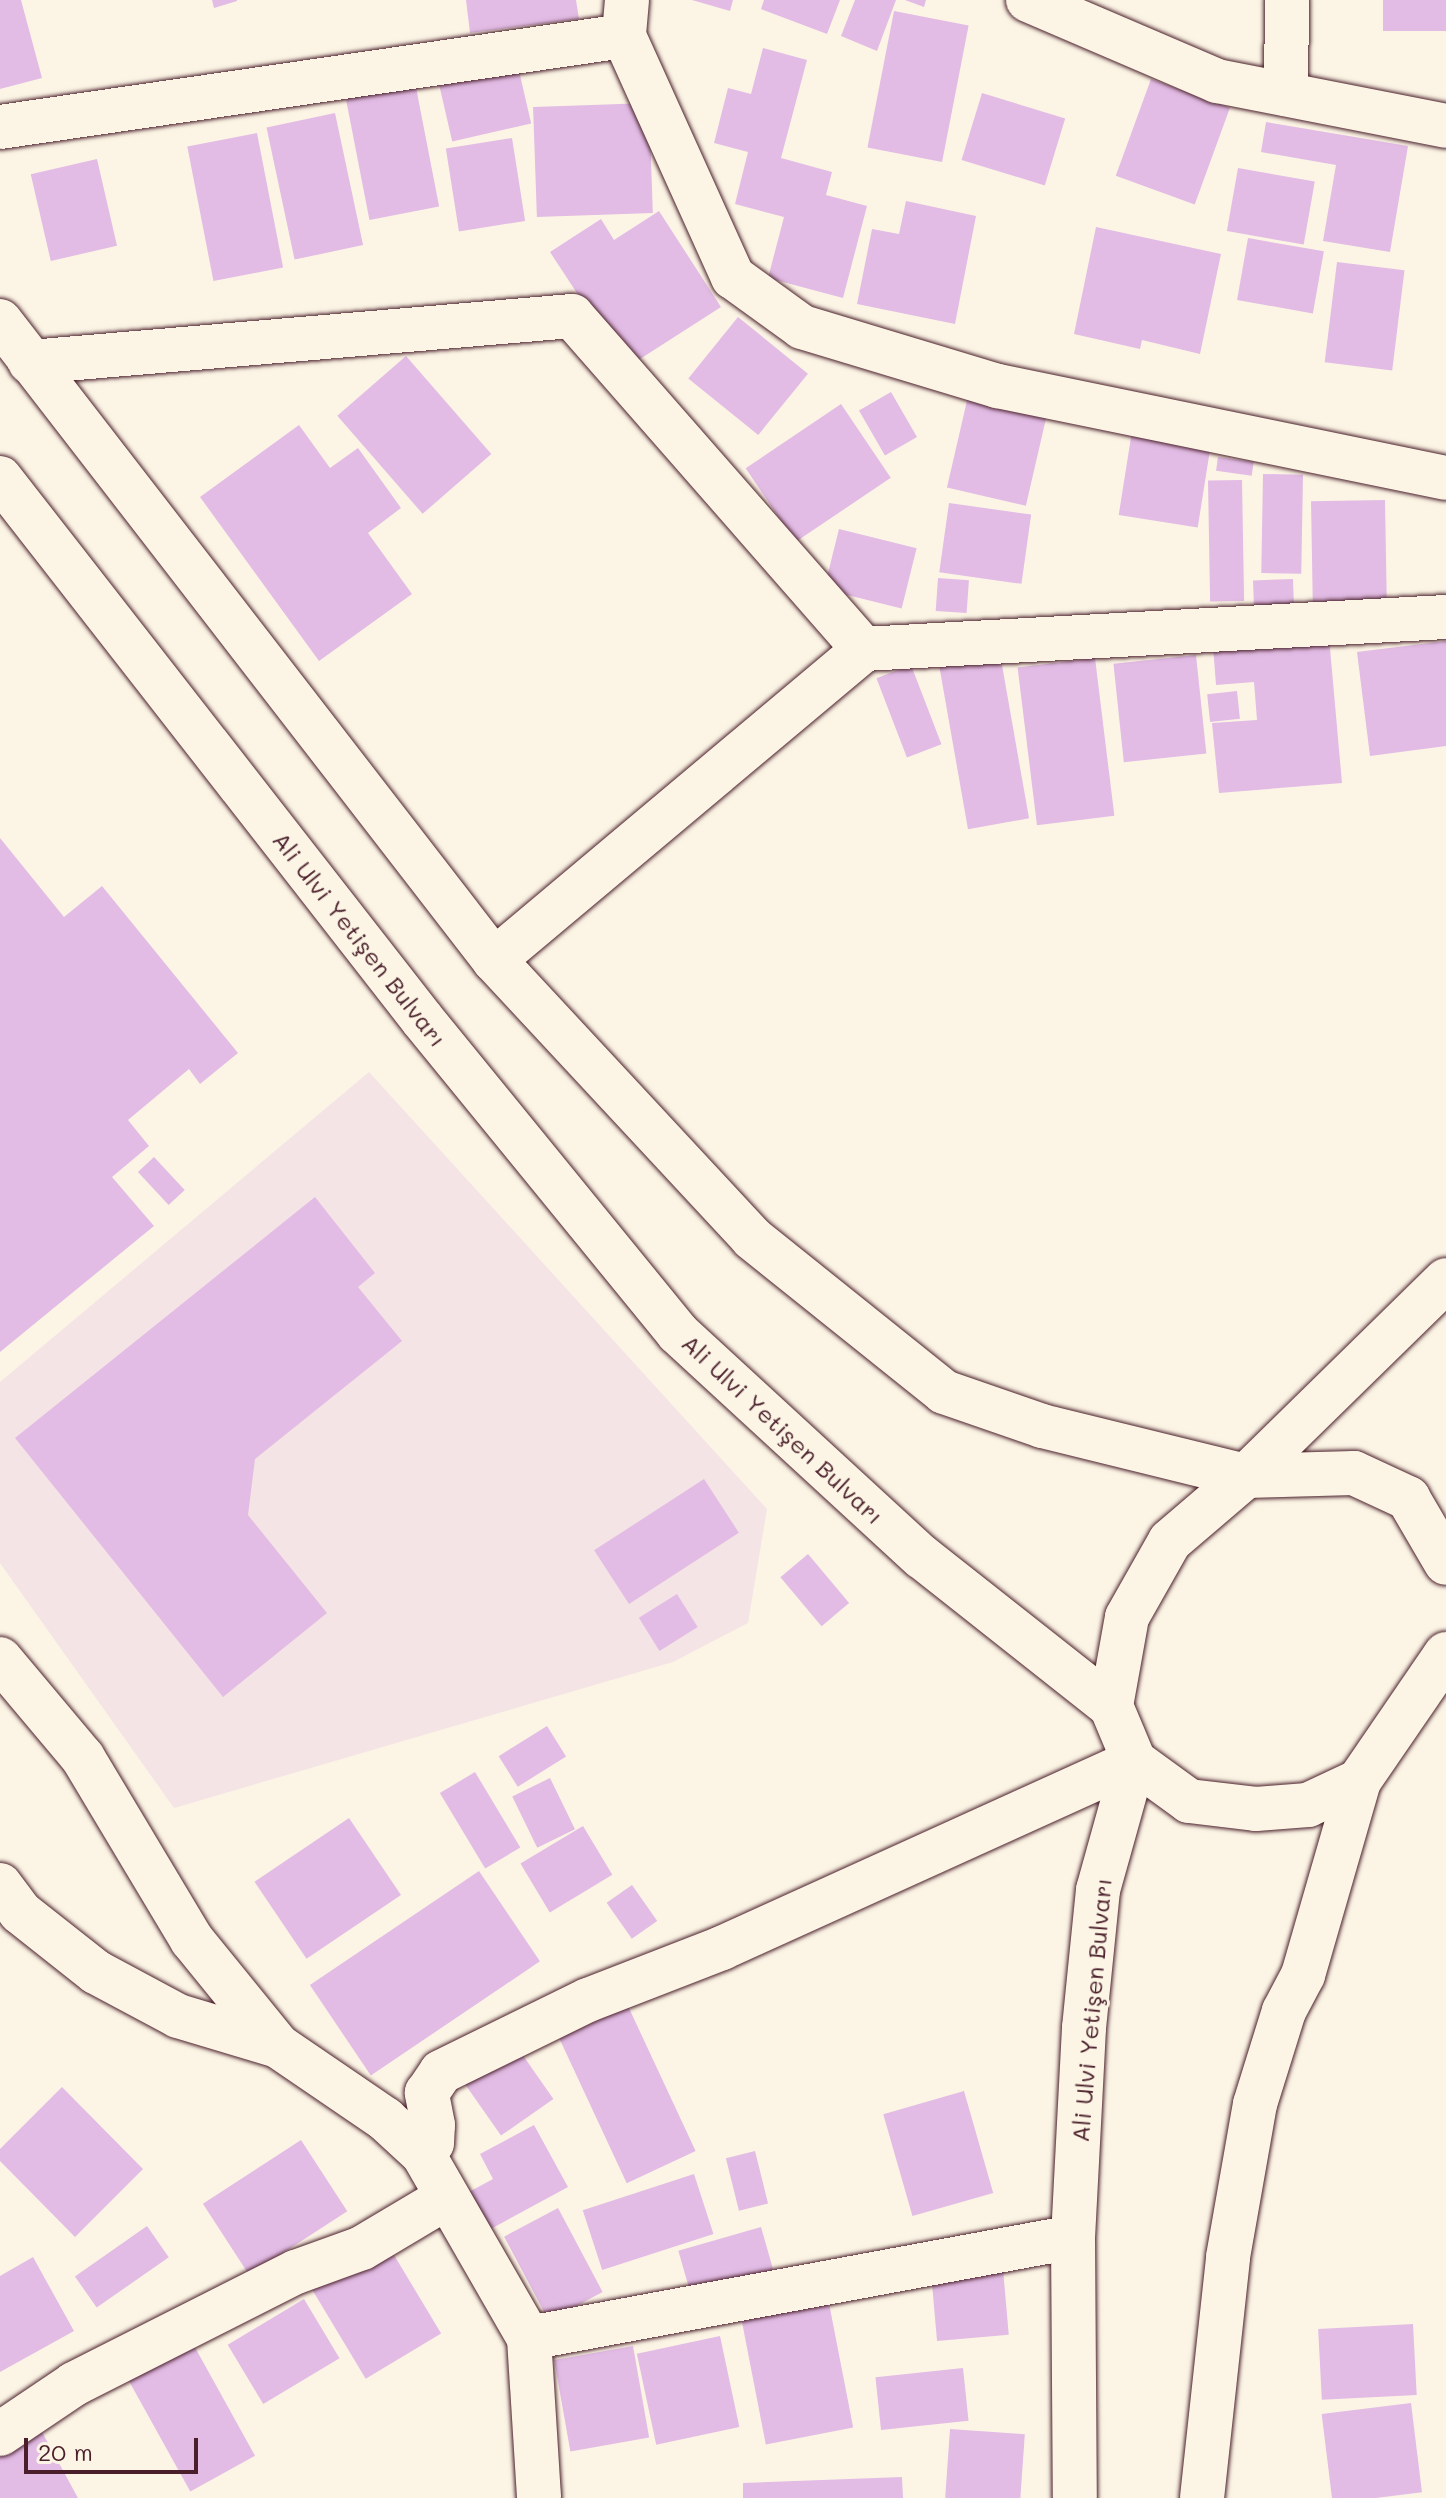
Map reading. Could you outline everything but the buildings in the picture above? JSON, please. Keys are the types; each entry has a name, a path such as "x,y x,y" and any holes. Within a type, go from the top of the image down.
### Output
{"street":[{"path":"1028,0 1217,81 1446,126"},
{"path":"1286,94 1287,0"},
{"path":"0,127 626,18 733,277 802,327 998,386 1446,478"},
{"path":"30,362 572,316 864,649"},
{"path":"0,321 494,960 752,1238 944,1392 1042,1426 1246,1476 1354,1473 1408,1498 1446,1563"},
{"name":"Ali Ulvi Yetişen Bulvarı","path":"0,478 422,1019 678,1333 922,1557 1111,1706 1134,1761 1098,1890 1073,2237 1075,2498"},
{"path":"494,960 864,649 1446,617"},
{"path":"1111,1706 1127,1617 1170,1541 1246,1476 1446,1280"},
{"path":"1202,2498 1228,2257 1255,2104 1284,2011 1303,1975 1359,1781 1446,1654"},
{"path":"0,1659 83,1758 192,1940 278,2046 385,2119 423,2154 529,2338 539,2498"},
{"path":"423,2154 432,2143 433,2125 427,2093 441,2072 588,2000 722,1948 1134,1761 1189,1801 1256,1809 1308,1805 1359,1781"},
{"path":"0,1885 20,1912 96,1972 178,2016 278,2046"},
{"path":"3,2428 74,2384 296,2272 362,2248 446,2198"},
{"path":"529,2338 1073,2237"}],"shaded area":[{"path":"369,1072 767,1509 748,1623 673,1662 174,1808 0,1563 0,1382"}]}
